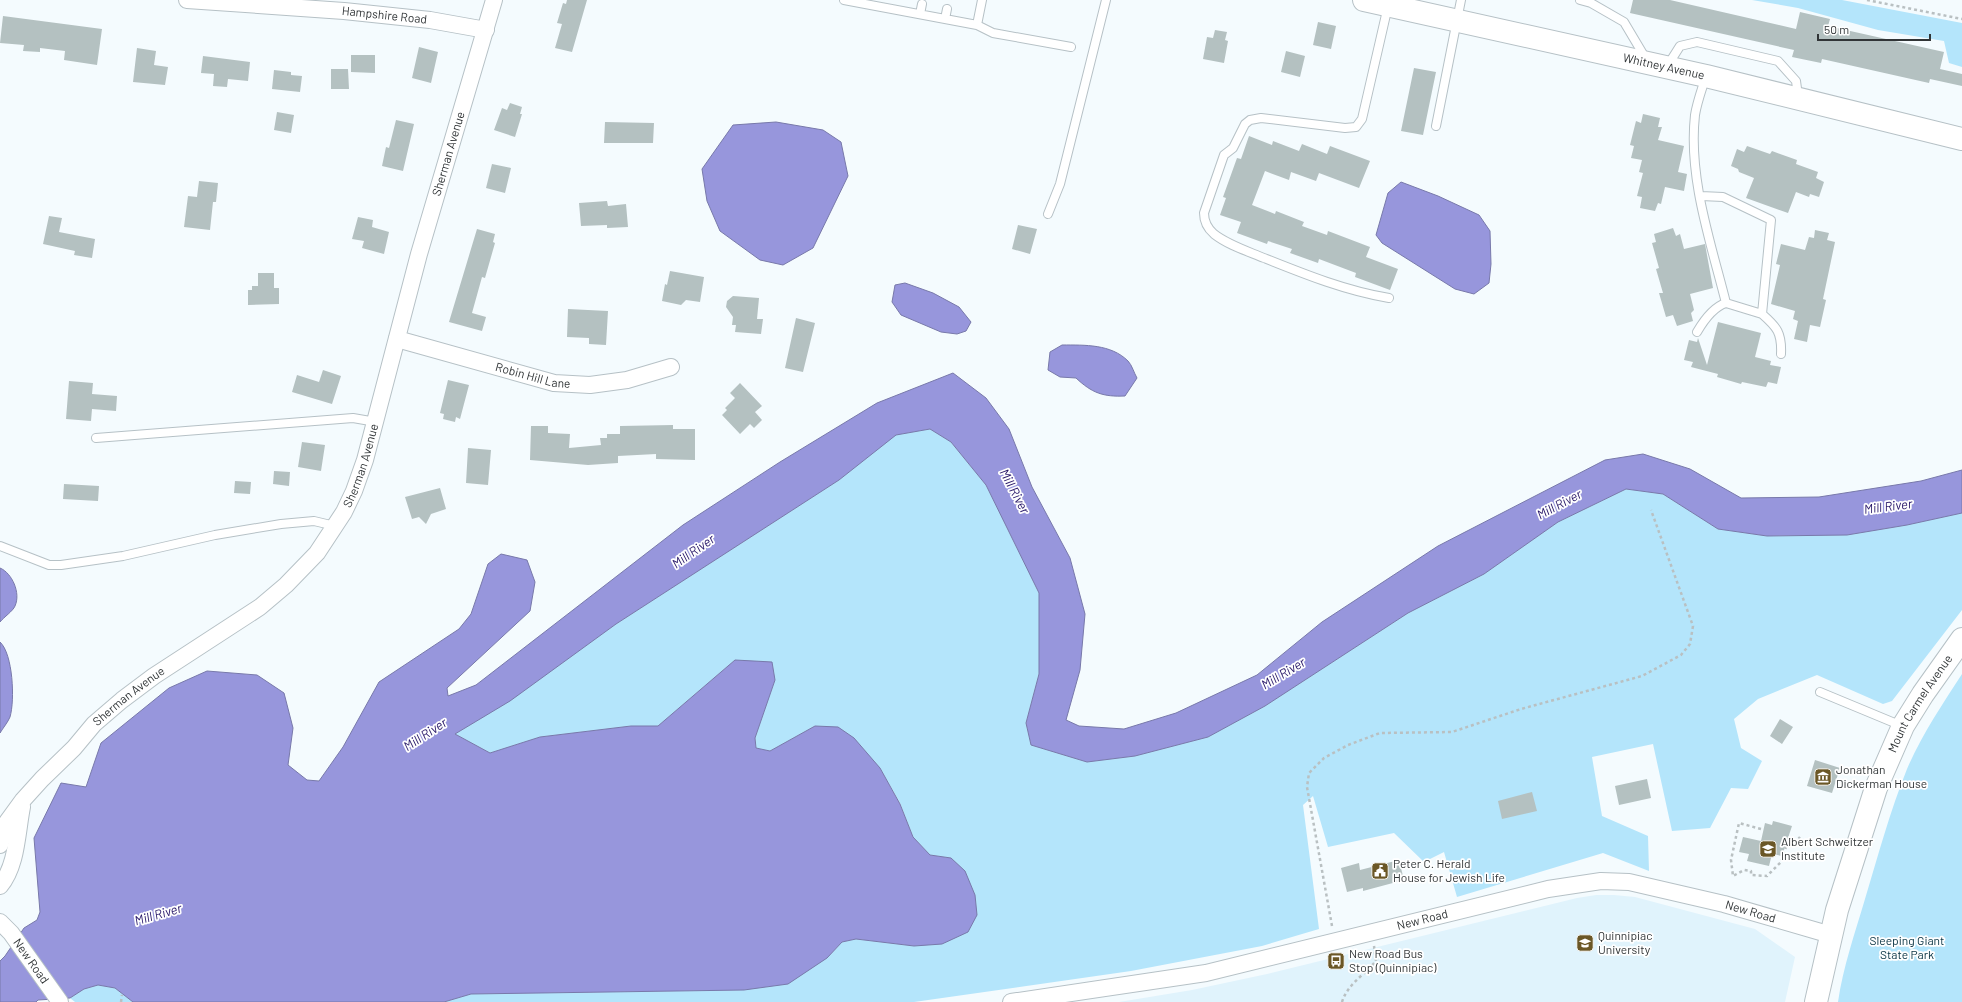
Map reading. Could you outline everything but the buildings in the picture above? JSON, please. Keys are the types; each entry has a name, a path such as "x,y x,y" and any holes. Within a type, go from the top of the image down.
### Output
{"main road":[{"name":"Whitney Avenue","path":"1364,0 1389,5 1459,10 1658,66 1798,98 1962,139"},
{"name":"Mount Carmel Avenue","path":"1816,1002 1831,934 1876,788 1903,726 1923,694 1962,639"}],"street":[{"name":"Hampshire Road","path":"187,0 344,11 430,20 486,30"},
{"name":"Sherman Avenue","path":"0,845 7,822 23,800 74,748 94,724 122,700 160,672 260,607 286,585 317,553 336,526 354,491 376,422 419,254 494,0"},
{"name":"Robin Hill Lane","path":"397,339 554,383 590,386 627,380 671,367"},
{"path":"0,886 9,874 13,861 23,800"},
{"name":"New Road","path":"1011,1002 1206,973 1334,943 1548,889 1601,881 1629,882 1658,888 1724,904 1831,934"},
{"name":"New Road","path":"5,927 60,1002"}],"lane":[{"path":"844,0 977,25 993,33 1071,47"},
{"path":"977,25 982,0"},
{"path":"1048,214 1060,184 1106,0"},
{"path":"1580,0 1591,3 1624,22 1658,66 1680,46 1697,42 1704,43 1778,61 1796,81 1798,98"},
{"path":"920,14 922,4"},
{"path":"1389,5 1362,119 1356,127 1345,128 1261,118 1250,120 1245,124 1233,148 1224,156 1204,213 1204,221 1214,234 1234,246 1290,269 1364,294 1389,298"},
{"path":"945,19 947,9"},
{"path":"1436,126 1459,10"},
{"path":"1706,76 1695,114 1695,156 1703,214 1726,303"},
{"path":"1700,196 1723,197 1771,220 1762,314"},
{"path":"1697,332 1702,323 1718,305 1726,303 1762,314 1776,326 1782,340 1781,354"},
{"path":"96,438 353,418 376,422"},
{"path":"0,546 49,564 61,565 130,554 215,535 281,524 314,521 336,526"},
{"path":"1820,692 1903,726"}],"path":[{"path":"1867,0 1962,19"},
{"path":"1334,943 1307,786 1309,773 1324,758 1348,745 1380,733 1452,732 1521,709 1642,676 1681,655 1690,644 1693,626 1651,510"},
{"path":"1761,829 1739,823 1731,860 1732,876 1744,870 1751,872 1750,875 1767,876 1781,862 1786,847 1792,846 1800,837"},
{"path":"1342,1002 1344,995 1355,981 1376,961 1374,944 1376,932"},
{"path":"121,1002 122,995"}],"shaded area":[{"name":"Quinnipiac University","path":"1596,895 1635,897 1755,929 1795,957 1785,1002 1119,1002 1192,990 1267,974 1577,898"}],"green space":[{"path":"1752,0 1842,0 1962,23 1962,67 1949,63 1944,41 1878,30 1798,8"},
{"path":"930,429 951,442 986,485 1039,593 1039,674 1026,723 1031,745 1087,762 1135,756 1208,737 1265,706 1408,613 1484,574 1558,522 1626,489 1663,494 1718,529 1767,536 1847,535 1907,525 1962,513 1962,610 1892,701 1883,704 1817,675 1758,699 1734,719 1741,748 1762,761 1748,789 1731,788 1710,828 1672,831 1653,744 1592,757 1602,816 1648,836 1649,871 1603,853 1457,897 1444,852 1424,862 1394,833 1328,847 1313,796 1303,805 1319,929 1262,946 1131,971 914,1002 444,1002 471,994 744,990 827,958 842,942 856,939 914,946 951,858 930,855 913,837 900,803 880,768 815,726 770,751 756,748 755,738 775,680 735,660 658,726 631,726 540,737 490,753 455,734 510,700 616,624 839,480 895,435"},
{"name":"Sleeping Giant State Park","path":"1962,674 1962,1002 1838,1002 1850,950 1884,834 1907,769 1925,733"},
{"path":"98,985 115,988 133,1002 75,1002 70,998 84,989"}],"water":[{"path":"776,122 823,130 841,142 848,176 813,248 783,265 760,260 720,231 707,201 702,169 733,125"},
{"path":"1401,182 1438,196 1479,215 1490,231 1491,264 1489,283 1474,294 1455,289 1382,243 1376,235 1388,193"},
{"path":"905,283 933,293 959,307 971,322 966,331 957,334 941,332 901,315 892,302 895,285"},
{"path":"1062,345 1080,345 1106,348 1114,351 1128,361 1137,378 1125,396 1110,396 1093,391 1076,378 1060,377 1048,370 1050,352"},
{"name":"Mill River","path":"953,373 986,398 1009,429 1032,487 1070,558 1085,614 1080,670 1066,720 1079,726 1124,729 1176,713 1257,675 1322,622 1438,546 1605,460 1643,454 1690,469 1741,498 1819,497 1921,481 1962,470 1962,513 1907,525 1847,535 1767,536 1718,529 1663,494 1626,489 1558,522 1484,574 1408,613 1265,706 1208,737 1135,756 1087,762 1031,745 1026,723 1039,674 1039,593 986,485 951,442 930,429 896,435 839,480 616,624 510,701 455,734 490,753 540,737 631,726 658,726 735,660 772,662 775,680 755,738 756,748 770,751 815,726 838,727 854,738 880,768 900,804 913,837 930,855 951,858 965,871 975,895 977,915 968,932 942,944 914,946 856,939 842,942 827,958 788,984 744,990 471,994 444,1002 133,1002 115,988 98,985 84,989 70,998 38,1000 36,1002 0,1002 0,961 24,928 37,920 40,912 34,838 61,783 86,787 101,743 169,688 207,671 257,675 284,693 293,728 288,765 307,780 319,781 343,747 379,682 459,629 471,614 488,564 501,554 527,560 535,582 530,611 447,688 448,696 476,685 683,525 780,462 877,403"},
{"path":"0,568 12,579 16,590 17,601 14,608 0,622"},
{"path":"0,642 8,656 12,678 12,709 7,723 0,733"}],"place":[{"name":"Jonathan Dickerman House","path":"1823,777"},
{"name":"Albert Schweitzer Institute","path":"1768,849"},
{"name":"Peter C. Herald House for Jewish Life","path":"1380,871"},
{"name":"Quinnipiac University","path":"1585,943"},
{"name":"New Road Bus Stop (Quinnipiac)","path":"1336,961"}]}
